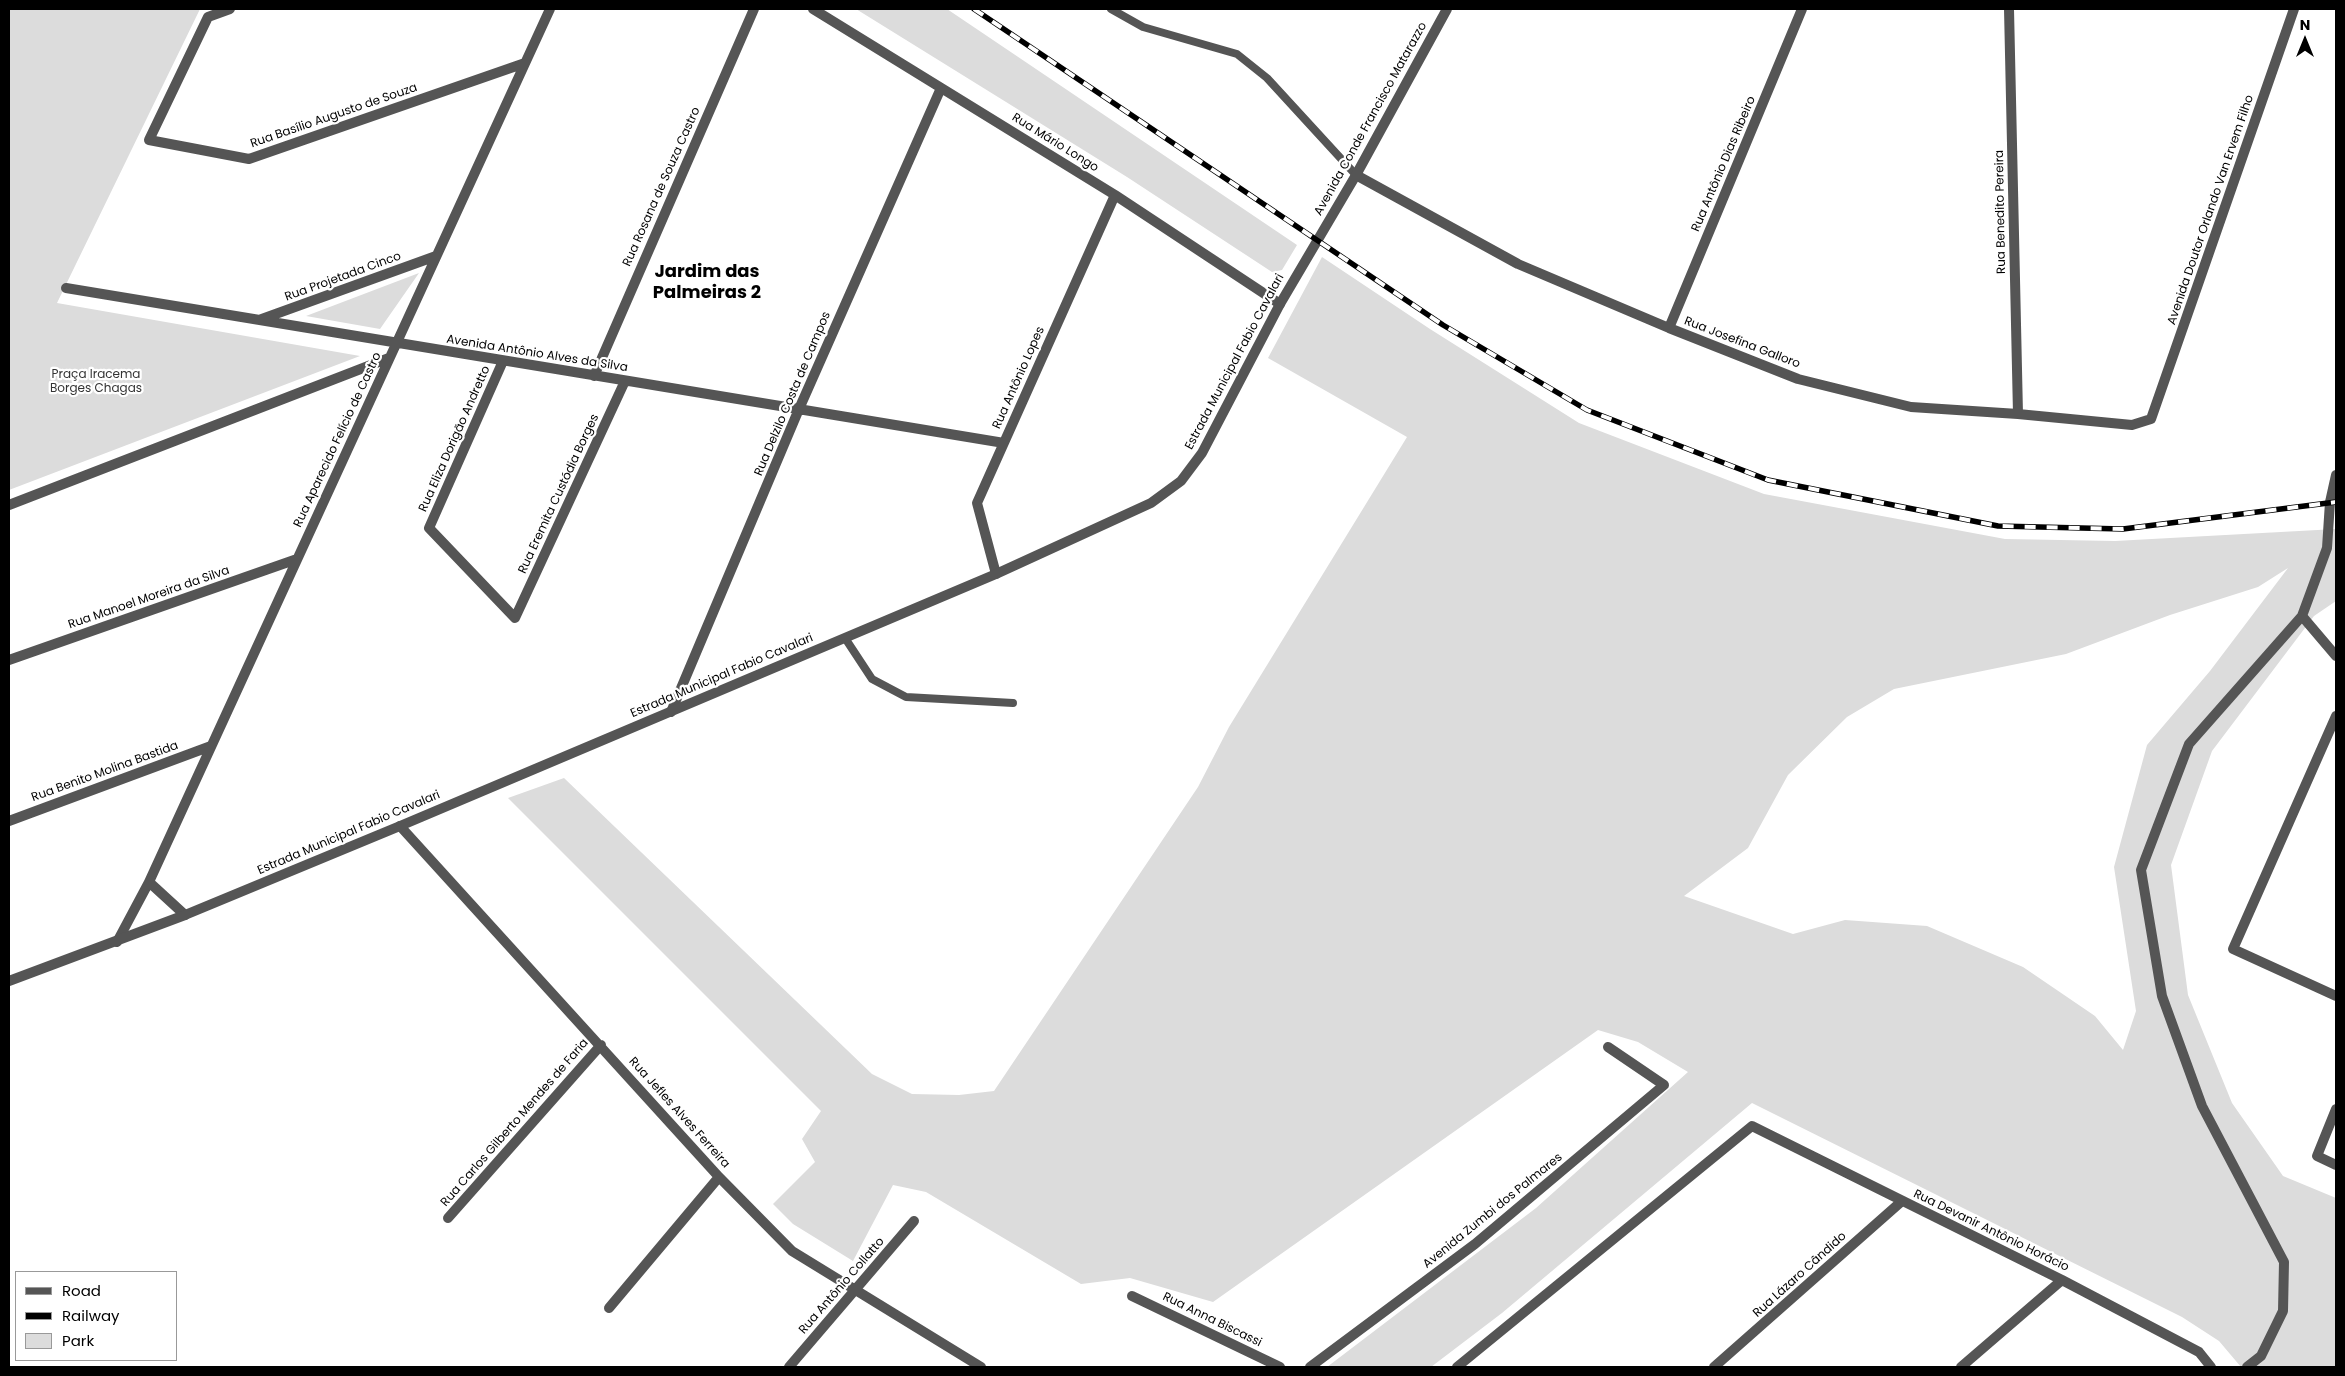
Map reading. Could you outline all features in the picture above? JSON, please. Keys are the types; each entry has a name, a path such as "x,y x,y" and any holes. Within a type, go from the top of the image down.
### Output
{"street":[{"name":"Rua Basílio Augusto de Souza","path":"230,9 208,17 149,140 249,159 525,63"},
{"name":"Rua Aparecido Felício de Castro","path":"117,942 149,882 550,9"},
{"name":"Rua Rosana de Souza Castro","path":"594,376 754,9"},
{"name":"Rua Mário Longo","path":"813,9 1115,195 1280,304"},
{"name":"Avenida Conde Francisco Matarazzo","path":"1317,241 1356,175 1447,9"},
{"name":"Rua Antônio Dias Ribeiro","path":"1669,328 1802,9"},
{"name":"Rua Benedito Pereira","path":"2009,9 2018,414"},
{"name":"Avenida Doutor Orlando Van Ervem Filho","path":"2151,419 2294,9"},
{"name":"Rua Delzilo Costa de Campos","path":"671,712 799,409 941,88"},
{"name":"Rua Josefina Galloro","path":"1356,175 1518,264 1669,328 1798,379 1911,407 2132,424 2151,419"},
{"name":"Rua Antônio Lopes","path":"996,574 976,503 1115,195"},
{"name":"Estrada Municipal Fabio Cavalari","path":"9,982 185,915 400,826 996,574 1152,503 1181,481 1202,453 1280,304 1317,241"},
{"name":"Rua Projetada Cinco","path":"258,320 436,256"},
{"name":"Avenida Antônio Alves da Silva","path":"66,288 1004,443"},
{"path":"9,505 389,358"},
{"name":"Rua Eliza Dorigão Andretto","path":"503,361 429,528 515,618"},
{"name":"Rua Eremita Custódia Borges","path":"515,618 625,381"},
{"path":"2247,1367 2261,1356 2283,1311 2284,1262 2202,1106 2172,1024 2162,996 2141,870 2189,744 2302,616 2332,548 2330,502 2336,474"},
{"name":"Rua Manoel Moreira da Silva","path":"9,660 297,559"},
{"path":"2302,616 2336,656"},
{"path":"2336,716 2233,949 2336,996"},
{"name":"Rua Benito Molina Bastida","path":"9,821 211,746"},
{"name":"Rua Jefles Alves Ferreira","path":"400,826 719,1177 792,1250 981,1367"},
{"path":"149,882 185,915"},
{"name":"Rua Carlos Gilberto Mendes de Faria","path":"448,1218 601,1046"},
{"name":"Avenida Zumbi dos Palmares","path":"1310,1367 1475,1244 1664,1085 1608,1048"},
{"path":"2336,1109 2317,1156 2336,1165"},
{"name":"Rua Devanir Antônio Horácio","path":"1457,1367 1752,1126 2062,1280 2199,1352 2208,1366"},
{"path":"609,1308 719,1177"},
{"name":"Rua Lázaro Cândido","path":"1714,1367 1902,1200"},
{"name":"Rua Antônio Collatto","path":"789,1367 914,1221"},
{"path":"1961,1367 2062,1280"},
{"name":"Rua Anna Biscassi","path":"1132,1296 1280,1367"}],"lane":[{"path":"1111,9 1143,27 1237,54 1267,78 1356,175"},
{"path":"845,638 872,679 906,697 1013,703"}],"green space":[{"name":"Praça Iracema Borges Chagas","path":"9,9 200,9 57,303 360,356 9,490"},
{"path":"856,9 947,9 1297,245 1282,270 1272,272 1127,177"},
{"path":"1322,257 1430,329 1579,423 1764,494 2005,539 2115,541 2336,529 2336,601 2314,616 2212,751 2171,865 2188,995 2232,1103 2283,1176 2336,1198 2336,1367 2241,1367 2219,1341 2182,1317 1752,1103 1502,1313 1431,1367 1327,1367 1536,1208 1688,1072 1638,1042 1598,1030 1213,1302 1130,1278 1081,1284 926,1192 893,1185 853,1261 793,1224 773,1204 815,1162 802,1139 821,1111 508,798 564,778 872,1074 912,1094 959,1095 994,1091 1198,787 1229,727 1407,437 1268,358","holes":["2288,568 2210,671 2147,745 2114,867 2136,1011 2123,1050 2095,1016 2023,967 1927,926 1845,920 1793,934 1684,896 1748,848 1788,775 1847,717 1894,689 2066,654 2170,615 2258,587"]},
{"path":"419,273 380,329 306,316"}],"railway":[{"path":"974,9 1443,325 1587,410 1768,480 1998,526 2123,529 2336,502"}],"district":[{"name":"Jardim das Palmeiras 2","path":"707,282"}]}
